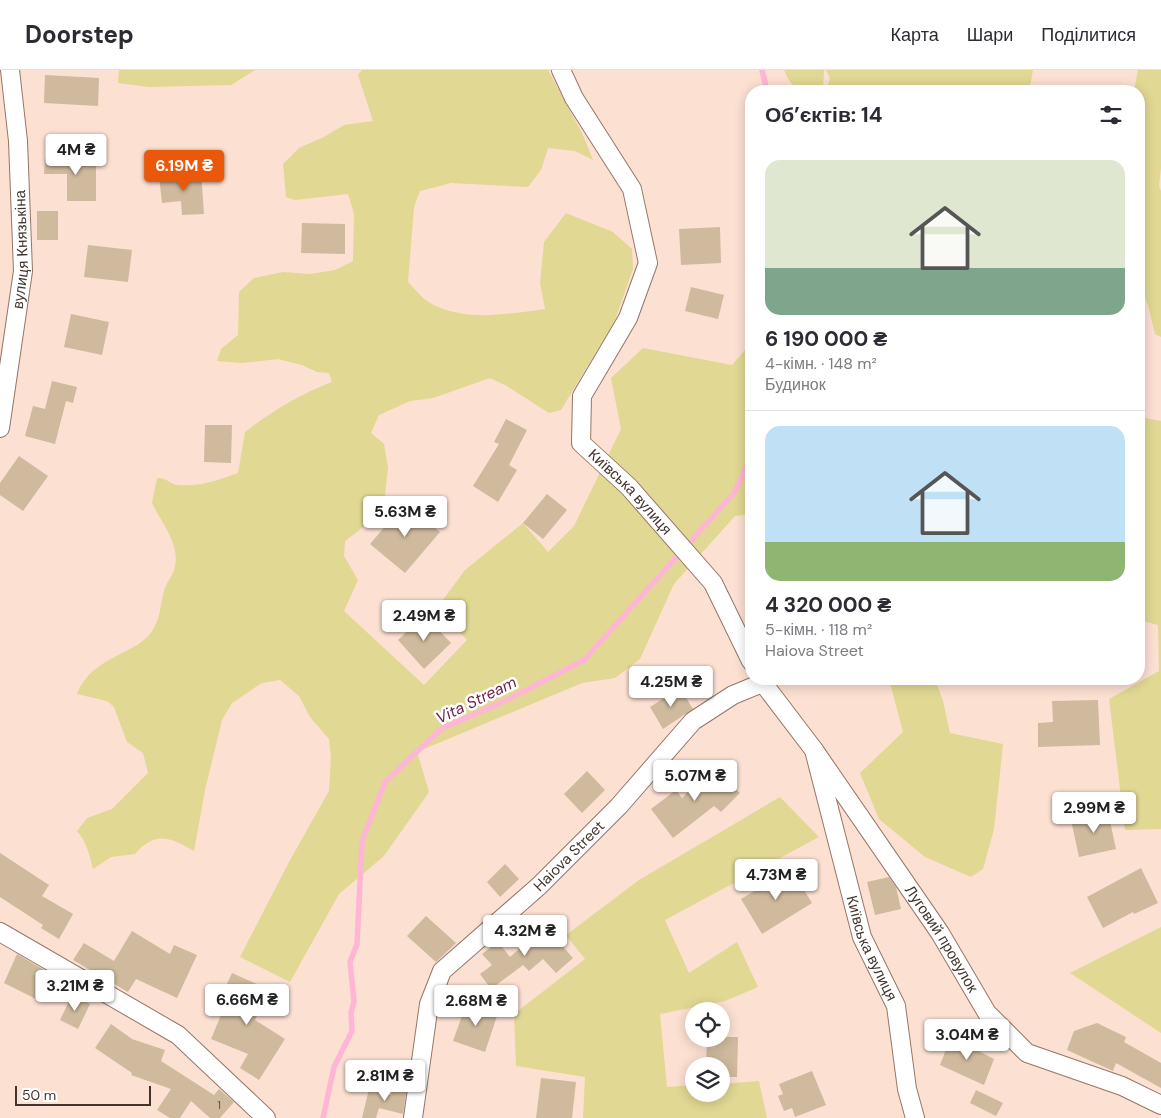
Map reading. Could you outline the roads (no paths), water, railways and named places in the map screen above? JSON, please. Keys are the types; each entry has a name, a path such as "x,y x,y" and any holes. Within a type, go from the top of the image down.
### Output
{"street":[{"name":"вулиця Князькіна","path":"0,428 23,271 18,141 10,70"},
{"name":"Київська вулиця","path":"561,70 574,98 632,189 648,263 628,318 582,396 581,443 629,487 713,583 745,649"},
{"name":"Haiova Street","path":"413,1118 429,1004 442,972 539,886 619,806 693,721 733,694 752,685"},
{"name":"Київська вулиця","path":"764,685 814,750 862,937 896,1006 906,1089 915,1118"},
{"name":"Луговий провулок","path":"814,750 940,933 987,1013 1027,1053 1122,1086 1161,1105"},
{"path":"0,932 178,1035 266,1118"}],"waterway":[{"name":"Vita Stream","path":"762,70 766,85"},
{"name":"Vita Stream","path":"323,1118 334,1067 352,1031 351,1013 354,1001 350,962 357,944 362,841 385,782 441,729 511,698 584,660 734,493 745,470"}]}
